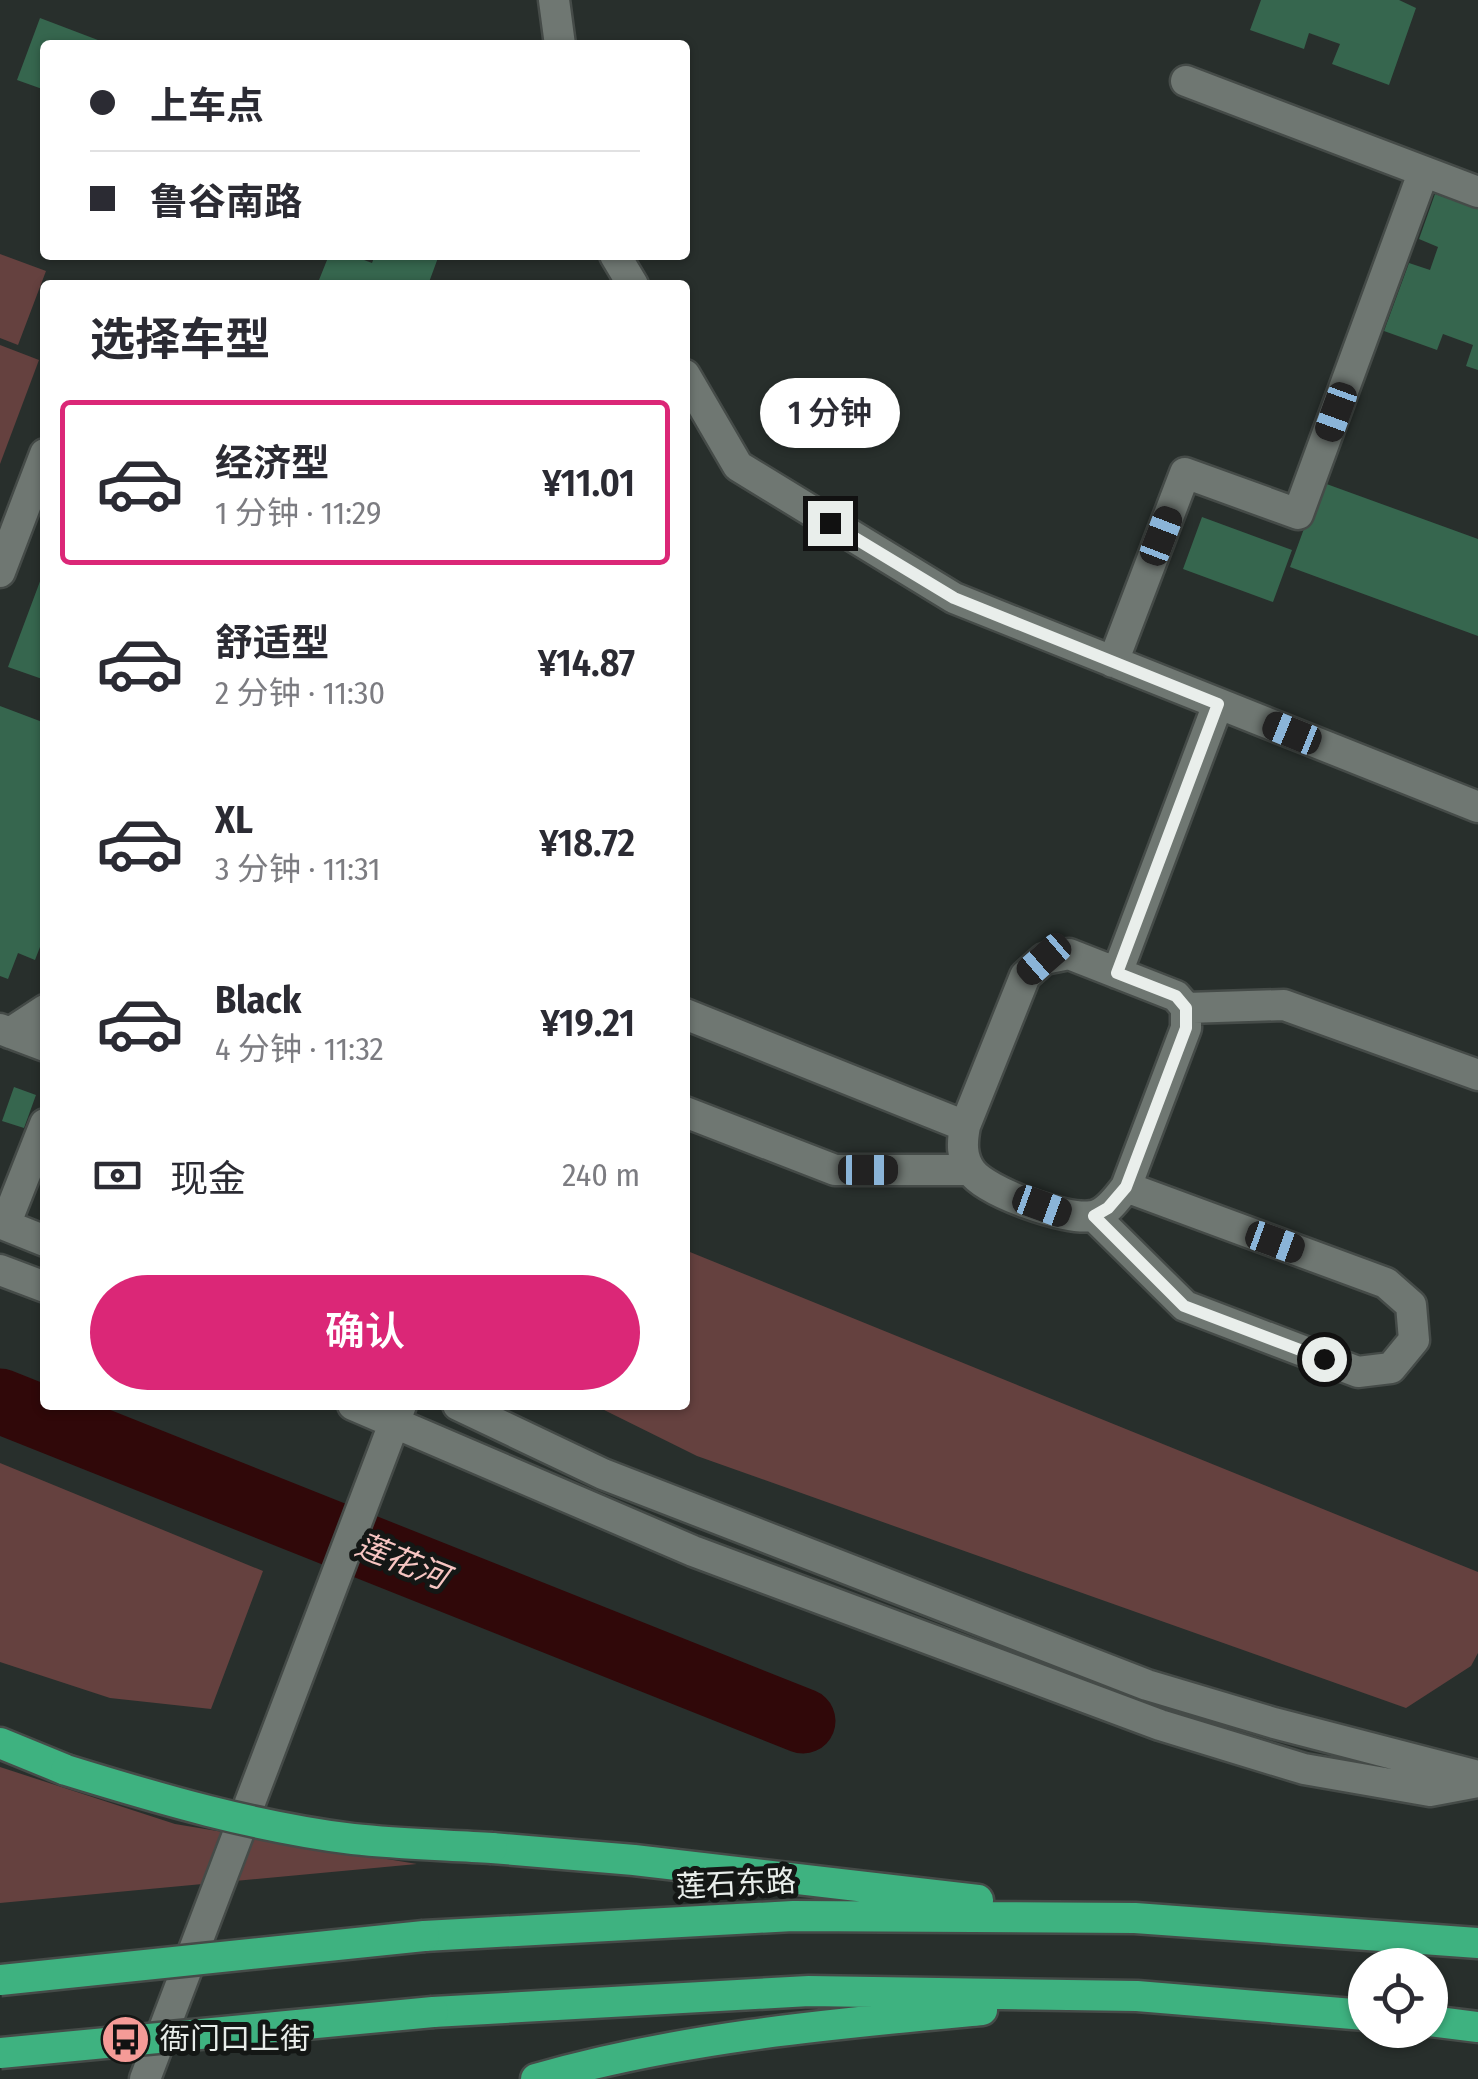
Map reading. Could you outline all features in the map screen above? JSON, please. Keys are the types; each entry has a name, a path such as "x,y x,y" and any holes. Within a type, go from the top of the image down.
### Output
{"highway":[{"path":"0,1743 66,1770 168,1802 262,1824 354,1839 634,1860 1136,1918"},
{"name":"莲石东路","path":"0,1980 424,1936 794,1916 1136,1918 1478,1943"},
{"path":"0,2053 433,2012 809,1992 1137,1996 1348,2014"},
{"path":"536,2079 600,2060 806,2027 1137,1996"},
{"path":"1448,2023 1478,2026"}],"street":[{"path":"554,0 559,40"},
{"path":"1186,81 1478,192"},
{"path":"1112,662 1185,472 1298,514 1423,172"},
{"path":"690,384 738,466 954,598 1478,807"},
{"path":"0,572 40,467"},
{"path":"1117,973 1218,704"},
{"path":"1068,954 1117,973 1176,996 1186,1008 1186,1028 1126,1187 1108,1208 1094,1216 1069,1216 988,1187 970,1170 962,1148 965,1126 1026,976 1044,959 1068,954"},
{"path":"1186,1008 1284,1005 1478,1075"},
{"path":"5,1031 40,1013"},
{"path":"690,1016 965,1126"},
{"path":"5,1031 40,1044"},
{"path":"690,1114 834,1170 970,1170"},
{"path":"40,1136 3,1224 40,1238"},
{"path":"1094,1216 1184,1306 1358,1372 1391,1368 1414,1340 1411,1305 1386,1283 1126,1187"},
{"path":"0,1270 40,1285"},
{"path":"468,1410 602,1474 1147,1685 1478,1779"},
{"path":"145,2079 398,1413 693,1551 1160,1725 1304,1770 1430,1791 1478,1779"}],"shaded area":[{"path":"0,254 46,271 18,345 0,338"},
{"path":"0,345 39,360 0,464"},
{"path":"690,1252 1478,1572 1478,1653 1471,1666 1406,1708 697,1456 604,1410 690,1410"},
{"path":"0,1463 263,1571 211,1709 110,1698 0,1662"},
{"path":"0,1767 175,1824 417,1864 0,1903"}],"building":[{"path":"1261,0 1399,0 1416,8 1389,85 1332,64 1340,44 1309,33 1304,49 1250,30"},
{"path":"40,18 98,40 40,40 40,88 17,80"},
{"path":"1435,194 1478,209 1478,370 1466,366 1473,345 1443,334 1437,350 1384,331 1409,263 1430,270 1438,247 1419,239"},
{"path":"327,260 437,260 430,280 319,280"},
{"path":"1321,482 1478,539 1478,636 1290,567"},
{"path":"1202,517 1292,550 1273,602 1183,569"},
{"path":"40,581 40,678 8,667"},
{"path":"0,706 40,721 40,947 35,960 18,953 8,979 0,976"},
{"path":"14,1087 36,1095 24,1128 2,1121"}],"waterway":[{"name":"莲花河","path":"0,1401 803,1721"}],"place":[{"name":"衙门口上街","path":"125,2039"}],"route":[{"path":"830,523 954,598 1218,704 1117,973 1176,996 1186,1008 1186,1028 1126,1187 1108,1208 1094,1216 1184,1306 1324,1359"}]}
